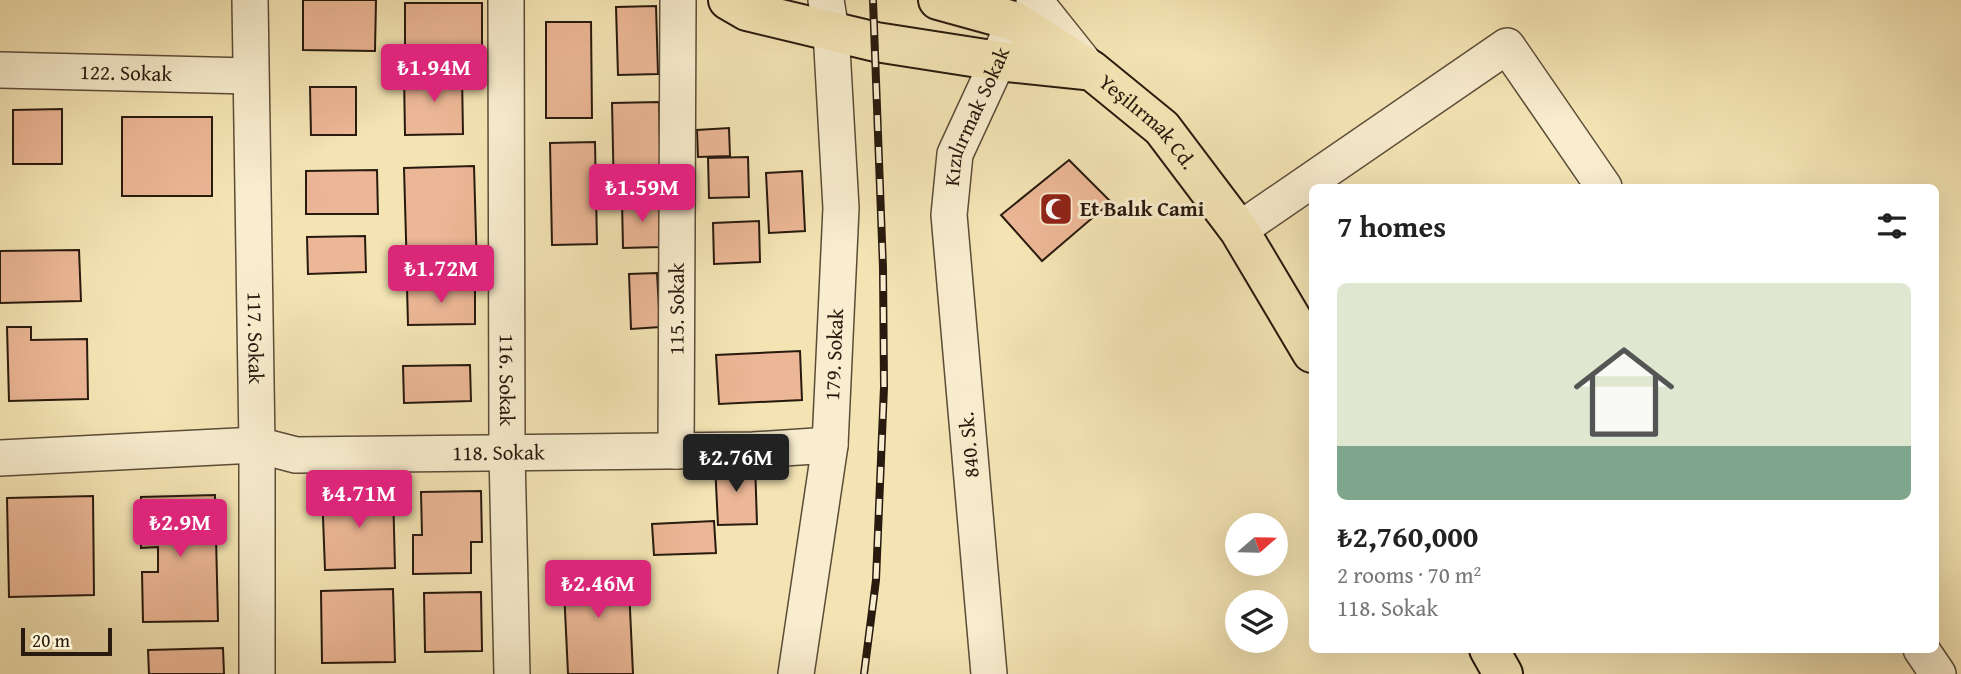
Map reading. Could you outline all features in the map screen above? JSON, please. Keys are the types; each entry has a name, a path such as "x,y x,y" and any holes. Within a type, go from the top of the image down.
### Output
{"main road":[{"path":"728,0 747,11 829,16 876,41 998,61 1091,70"},
{"name":"Yeşilırmak Cd.","path":"938,0 1024,10 1161,128 1239,230 1309,348"},
{"path":"1491,653 1503,674"}],"street":[{"name":"117. Sokak","path":"250,0 257,445 257,674"},
{"name":"116. Sokak","path":"506,0 507,453 512,674"},
{"name":"115. Sokak","path":"676,451 678,0"},
{"name":"Kızılırmak Sokak","path":"950,215 955,154 1024,10"},
{"name":"179. Sokak","path":"796,674 830,445 841,208 829,16"},
{"path":"1239,230 1507,46 1602,184"},
{"name":"122. Sokak","path":"0,70 250,76"},
{"name":"840. Sk.","path":"950,215 989,674"},
{"name":"118. Sokak","path":"0,458 257,445 296,455 753,450 830,445"},
{"path":"1924,653 1938,674"}],"building":[{"path":"303,0 376,0 375,51 303,50"},
{"path":"405,3 482,3 482,61 405,61"},
{"path":"656,6 658,74 618,75 616,7"},
{"path":"546,22 591,22 592,118 546,118"},
{"path":"462,74 463,134 405,135 404,75"},
{"path":"310,87 356,87 356,135 311,135"},
{"path":"659,102 661,195 614,196 612,103"},
{"path":"62,109 62,164 13,164 13,110"},
{"path":"122,117 212,117 212,196 122,196"},
{"path":"729,128 730,156 698,157 697,130"},
{"path":"595,142 597,244 552,245 550,143"},
{"path":"748,157 749,197 709,198 708,158"},
{"name":"Et Balık Cami","path":"1069,160 1111,202 1042,261 1001,215"},
{"path":"474,166 477,271 407,273 404,168"},
{"path":"377,170 378,214 306,214 306,171"},
{"path":"802,171 805,231 769,233 766,173"},
{"path":"661,199 662,247 623,248 622,200"},
{"path":"759,221 760,262 714,264 713,223"},
{"path":"365,236 366,272 308,274 307,237"},
{"path":"79,250 81,301 0,303 0,251"},
{"path":"657,273 660,327 631,329 629,274"},
{"path":"475,286 475,324 408,325 407,287"},
{"path":"7,327 31,327 31,340 87,339 88,399 9,401"},
{"path":"800,351 802,400 719,404 716,355"},
{"path":"470,365 471,401 404,403 403,366"},
{"path":"755,462 757,524 718,525 715,464"},
{"path":"393,490 395,568 325,570 322,491"},
{"path":"481,491 482,542 471,542 471,573 413,574 413,535 422,535 421,492"},
{"path":"215,495 218,621 143,622 142,572 158,572 158,547 141,548 141,497"},
{"path":"93,496 94,595 9,597 7,498"},
{"path":"714,521 716,553 654,555 652,524"},
{"path":"628,566 633,674 568,674 563,568"},
{"path":"393,589 395,662 322,663 321,591"},
{"path":"481,592 482,651 425,652 424,593"},
{"path":"223,648 224,674 149,674 148,650"}],"railway":[{"path":"864,674 876,580 884,387 883,268 873,0"}],"place":[{"name":"Et Balık Cami","path":"1056,209"}]}
